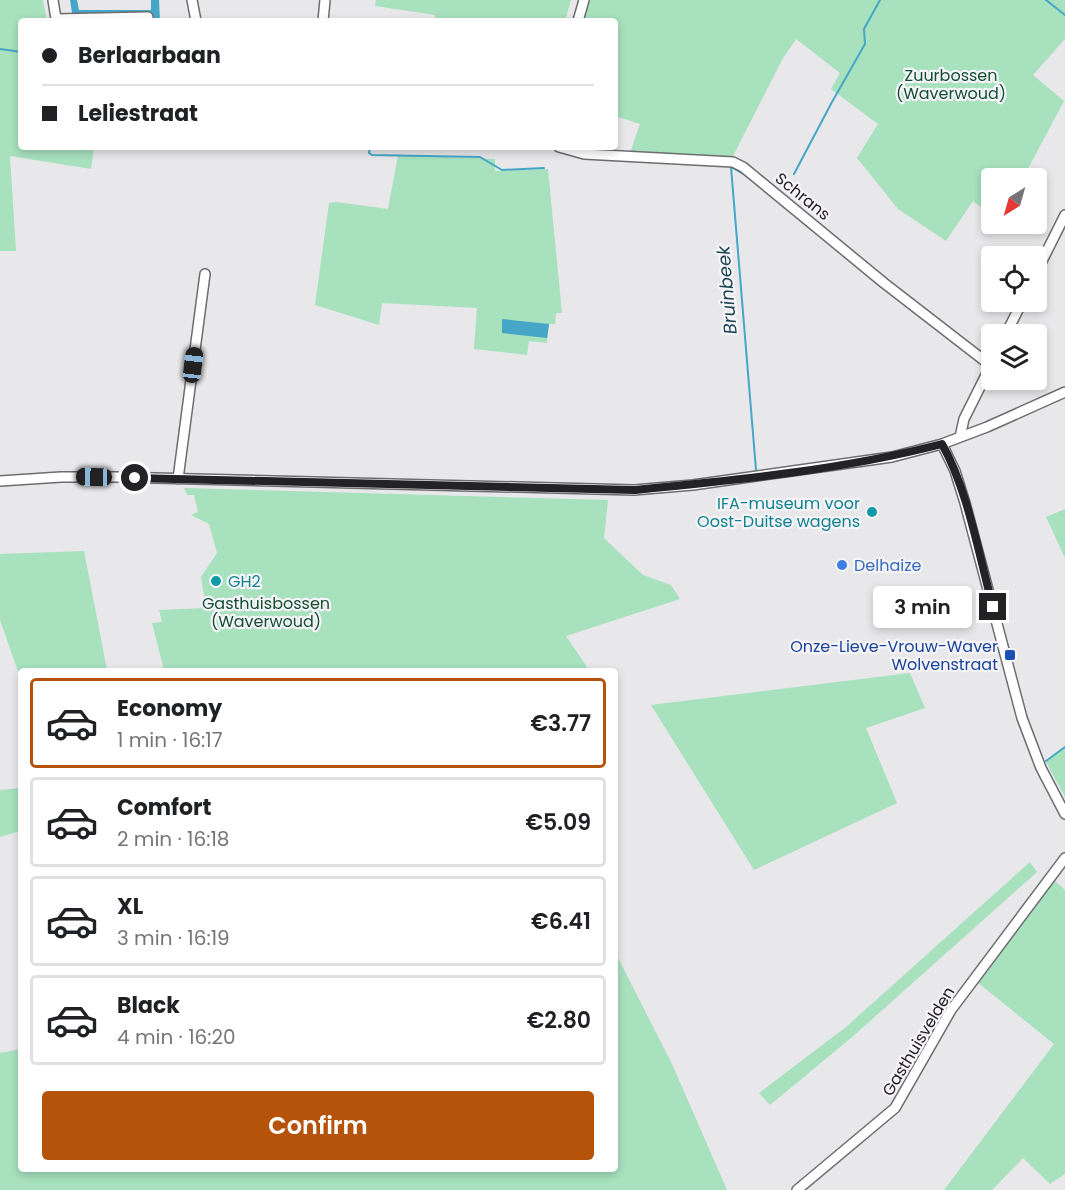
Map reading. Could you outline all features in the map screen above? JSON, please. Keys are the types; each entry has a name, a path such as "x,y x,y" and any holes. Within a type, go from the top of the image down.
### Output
{"street":[{"path":"53,0 56,18"},
{"path":"192,0 195,18"},
{"path":"323,18 325,0"},
{"path":"579,18 584,0"},
{"path":"102,18 148,17"},
{"name":"Schrans","path":"570,150 584,154 733,162 743,167 885,283 981,356"},
{"path":"1047,251 1065,215"},
{"path":"178,479 205,274"},
{"path":"960,437 964,419 981,384"},
{"path":"0,481 61,477 634,490 892,457 942,444 1065,392"},
{"path":"942,444 955,471 965,503 1022,718 1041,768 1065,814"},
{"name":"Gasthuisvelden","path":"797,1190 895,1108 951,1010 1065,858"}],"green space":[{"path":"0,0 43,0 46,18 18,18 18,150 94,150 91,169 10,156 16,251 0,251"},
{"path":"376,0 571,0 566,18 436,18 435,15 375,6"},
{"name":"Zuurbossen (Waverwoud)","path":"589,0 1065,0 1065,39 1033,75 1064,101 1028,168 981,168 981,207 973,201 946,241 898,209 857,158 878,124 831,89 840,73 796,39 782,60 732,158 630,153 640,124 618,117 618,18 583,18"},
{"path":"398,155 495,159 495,171 548,169 562,313 556,313 555,324 549,324 547,343 529,341 527,355 474,349 477,308 382,303 379,325 315,305 329,203 388,209"},
{"name":"Gasthuisbossen (Waverwoud)","path":"184,488 608,500 604,538 643,575 671,585 680,599 566,636 588,668 163,668 152,623 162,622 159,610 206,608 201,577 217,553 209,524 191,515 198,512 194,495 187,495"},
{"path":"1065,509 1065,558 1046,517"},
{"path":"84,551 107,668 18,668 18,671 0,620 0,554"},
{"path":"910,673 925,708 866,728 897,803 754,870 651,705"},
{"path":"1065,748 1065,797 1046,762"},
{"path":"18,788 18,832 0,837 0,790"},
{"path":"1030,862 1037,872 851,1038 770,1105 759,1093 846,1027"},
{"path":"1052,878 1065,890 1065,1174 1050,1184 1023,1158 992,1190 944,1190 1054,1044 977,982"},
{"path":"618,958 672,1064 727,1190 0,1190 0,1053 18,1050 18,1172 618,1172"}],"water":[{"path":"70,0 77,0 79,10 151,10 151,0 159,0 160,18 151,18 151,13 72,13"},
{"path":"502,319 549,324 547,338 502,333"}],"waterway":[{"name":"Bruinbeek","path":"794,174 865,44 864,29 880,0"},
{"name":"Bruinbeek","path":"1046,0 1065,15"},
{"path":"0,49 18,52"},
{"path":"370,150 372,155 480,157 502,170 544,168"},
{"name":"Bruinbeek","path":"749,177 731,167 756,470"},
{"path":"1046,761 1065,747"}],"place":[{"name":"IFA-museum voor Oost-Duitse wagens","path":"872,512"},
{"name":"Delhaize","path":"842,565"},
{"name":"GH2","path":"216,581"},
{"name":"Onze-Lieve-Vrouw-Waver Wolvenstraat","path":"1010,655"}],"route":[{"path":"135,478 634,490 863,462 942,444 955,471 993,607"}]}
